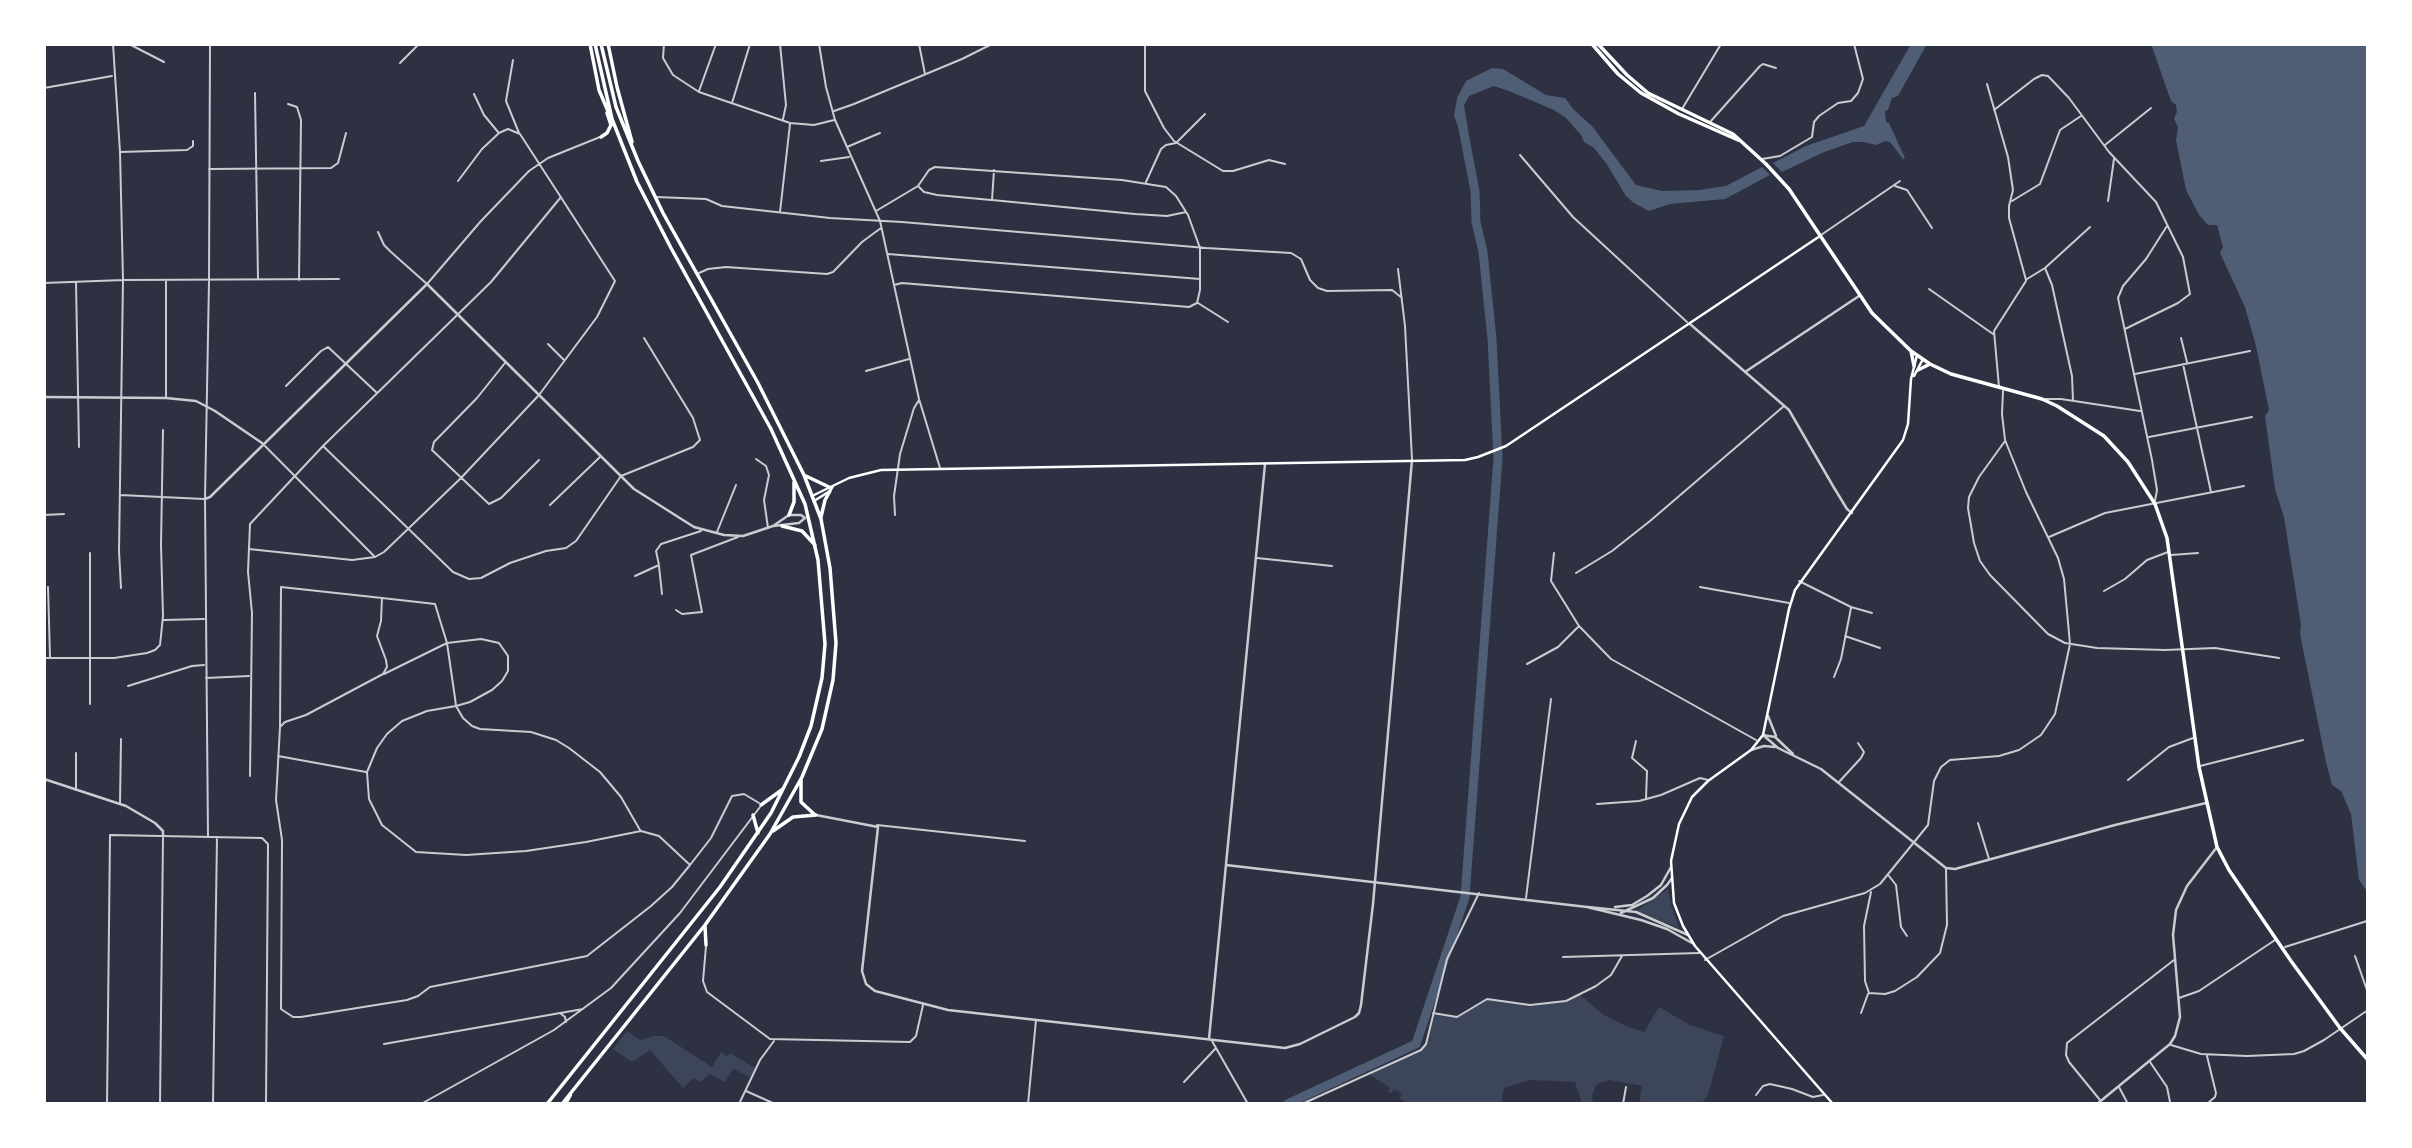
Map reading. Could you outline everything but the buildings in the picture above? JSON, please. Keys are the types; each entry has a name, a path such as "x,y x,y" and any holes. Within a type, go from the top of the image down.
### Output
{"main road":[{"path":"592,44 611,125"},
{"path":"564,1104 705,925 770,834 802,777 822,729 835,663 834,593 821,519 804,475 758,383 638,161 616,107 601,44"},
{"path":"608,44 638,161"},
{"path":"1592,44 1629,84 1654,102 1740,141"},
{"path":"1598,44 1637,84 1661,100 1733,134 1776,173 1860,296 1883,326 1911,351 1951,374 2042,399 2073,415 2104,436 2128,462 2155,504 2170,553 2194,738 2217,847 2229,870 2282,949 2340,1028 2368,1060"},
{"path":"547,1104 661,963 758,834 785,788 811,726 822,678 825,629 816,546 808,514 793,477 771,429 637,182 607,108"},
{"path":"601,137 607,133 612,119"},
{"path":"812,496 861,474 881,470 1465,460 1506,446 1820,236"},
{"path":"1911,351 1916,368"},
{"path":"1916,368 1917,355"},
{"path":"1833,1104 1692,943 1674,903 1671,867 1683,813 1692,797 1708,781 1751,750 1763,735 1790,603 1799,582 1903,440 1908,424 1911,379 1923,359"},
{"path":"1916,368 1930,364"},
{"path":"804,475 831,487"},
{"path":"789,515 794,502 793,477"},
{"path":"814,501 831,487"},
{"path":"821,519 825,499 831,487"},
{"path":"782,526 802,531 816,546"},
{"path":"802,777 801,802 816,815"},
{"path":"761,805 785,788"},
{"path":"753,815 758,834"},
{"path":"770,834 793,817 816,815"},
{"path":"705,925 706,945"},
{"path":"692,940 700,940 706,945"}],"street":[{"path":"113,44 120,152 123,280 121,588"},
{"path":"129,44 164,62"},
{"path":"208,836 205,499 210,44"},
{"path":"400,63 419,44"},
{"path":"664,44 663,58 673,75 699,92 790,123 814,125 835,120"},
{"path":"699,92 716,44"},
{"path":"732,103 750,44"},
{"path":"780,44 786,105 783,120"},
{"path":"819,44 835,120 882,228 919,400 940,469"},
{"path":"919,44 925,75"},
{"path":"833,111 925,75 992,44"},
{"path":"1145,44 1145,91 1164,128 1177,143 1223,171 1269,160 1285,164"},
{"path":"1682,110 1721,44"},
{"path":"1760,159 1768,160 1780,156 1812,137 1815,120 1832,106 1851,101 1858,93 1863,79 1854,44"},
{"path":"249,549 352,560 375,557 410,529 540,395 597,317 615,284 520,134 506,101 513,60"},
{"path":"1710,122 1759,66 1763,64 1776,68"},
{"path":"1994,110 2034,79 2045,75 2055,82 2104,146 2150,194 2161,210 2183,257 2190,294 2178,303 2125,329"},
{"path":"44,88 113,76"},
{"path":"1986,85 2008,157 2013,190 2009,206 2010,218 2026,280"},
{"path":"255,93 258,280"},
{"path":"474,94 484,115 499,133"},
{"path":"288,104 297,107 300,114 299,280"},
{"path":"2104,146 2151,108"},
{"path":"1146,183 1161,149 1177,143 1205,114"},
{"path":"2012,201 2040,184 2060,130 2081,116"},
{"path":"780,212 790,123"},
{"path":"458,181 482,149 499,133 508,129 520,134"},
{"path":"209,169 331,168 341,154 346,133"},
{"path":"846,148 880,134"},
{"path":"120,495 205,499 210,497 427,284 481,221 539,163 601,137"},
{"path":"120,152 187,150 193,146 193,141"},
{"path":"1520,155 1573,217 1689,324 1785,405 1840,498 1852,513"},
{"path":"821,161 850,157"},
{"path":"2108,201 2114,158"},
{"path":"876,211 918,186 929,170 935,167 1146,183 1166,187 1187,212 1200,248 1201,279 1197,303"},
{"path":"992,200 994,170"},
{"path":"1820,236 1900,181"},
{"path":"918,186 924,192 937,195 1135,214 1167,216 1187,212"},
{"path":"1894,186 1907,190 1933,228"},
{"path":"250,776 253,613 248,572 250,524 294,475 491,282 561,197"},
{"path":"656,197 706,200 722,206 830,218 1291,253 1301,258 1310,280 1318,288 1326,291 1392,290 1402,299"},
{"path":"2155,504 2155,475 2118,298 2119,292 2146,259 2167,225"},
{"path":"1706,960 1783,916 1872,890 1888,876 1928,825 1934,781 1941,766 1958,759 2010,754 2041,735 2055,714 2070,644 2064,579 2005,440 1993,335 1998,322 2022,290 2026,280 2045,268 2090,227"},
{"path":"697,273 726,267 827,274 833,272 868,237 882,228"},
{"path":"378,232 384,245 459,314 634,489 668,513 702,530 743,536"},
{"path":"887,254 1201,279"},
{"path":"2045,268 2052,285 2072,376 2073,401"},
{"path":"877,825 863,956 863,977 871,989 948,1010 1271,1047 1294,1047 1359,1013 1375,882 1412,460 1398,269"},
{"path":"44,283 339,279"},
{"path":"166,280 166,398"},
{"path":"76,281 79,447"},
{"path":"894,285 1134,304 1189,307 1197,303"},
{"path":"1929,289 1993,335"},
{"path":"1745,372 1860,296"},
{"path":"1197,303 1228,322"},
{"path":"323,446 453,572 469,579 481,578 546,551 566,548 576,541 621,477 693,447 700,440 693,418 644,338"},
{"path":"2180,338 2211,493"},
{"path":"548,344 565,361"},
{"path":"286,386 325,348 331,348 377,393"},
{"path":"2134,374 2250,351"},
{"path":"866,371 910,359"},
{"path":"506,361 477,398 432,445 432,450 485,502 492,504 539,460"},
{"path":"44,397 166,398 197,401 263,444 375,557"},
{"path":"2042,399 2141,411"},
{"path":"895,515 898,463 906,431 919,400"},
{"path":"1576,573 1612,551 1650,521 1785,405"},
{"path":"2147,437 2252,417"},
{"path":"44,658 114,658 155,650 160,645 163,620 163,430"},
{"path":"2005,440 1979,477 1969,497 1968,508 1978,554 1990,575 2039,626 2057,640 2097,648 2228,649 2279,657"},
{"path":"550,505 601,456"},
{"path":"756,459 766,466 769,475 765,500 768,528"},
{"path":"1248,1104 1210,1040 1265,463"},
{"path":"717,533 736,485"},
{"path":"2048,538 2094,516 2244,486"},
{"path":"44,514 64,514"},
{"path":"676,610 682,614 702,612 691,555 773,526 789,515 801,515 805,518 802,522 773,526"},
{"path":"662,594 657,546 702,530"},
{"path":"90,553 90,704"},
{"path":"1554,553 1550,581 1579,626 1611,659 1758,742"},
{"path":"2104,591 2125,579 2147,560 2170,553 2198,553"},
{"path":"1255,558 1332,566"},
{"path":"635,576 659,565"},
{"path":"1799,582 1851,607 1871,613"},
{"path":"48,587 50,658"},
{"path":"421,1104 566,1022 618,982 680,913 761,805 744,794 732,796 711,838 672,887 587,956 430,987 407,1000 293,1017 285,1014 279,1003 282,840 276,800 280,727 281,587 433,603 447,643 456,706 472,726 480,729 531,732 556,740 581,756 621,797 641,831"},
{"path":"1700,587 1790,603"},
{"path":"382,598 377,636 386,660 387,667 383,674"},
{"path":"1834,677 1841,659 1851,607"},
{"path":"163,620 205,619"},
{"path":"1527,664 1558,647 1579,626"},
{"path":"1845,636 1880,648"},
{"path":"280,727 285,722 306,715 447,643 470,639 494,640 508,656 508,671 497,686 477,699 427,711 402,721 387,734 377,748 367,772 369,799 382,825 416,852 466,855 526,851 641,831 659,836 690,864"},
{"path":"128,686 192,666 205,666"},
{"path":"205,678 250,676"},
{"path":"1526,899 1551,699"},
{"path":"1768,715 1782,744"},
{"path":"1763,735 1773,736 1793,754"},
{"path":"1763,735 1778,748"},
{"path":"120,804 121,738"},
{"path":"2128,780 2169,747 2194,738"},
{"path":"2199,766 2303,740"},
{"path":"1636,741 1632,758 1647,771 1646,800"},
{"path":"1839,782 1864,752 1858,743"},
{"path":"1751,750 1764,746 1778,748 1821,769 1946,868 1955,869 2206,803"},
{"path":"76,753 76,790"},
{"path":"278,756 367,772"},
{"path":"1597,804 1646,800 1700,778 1708,781"},
{"path":"44,779 120,804 155,823 163,831 160,1104"},
{"path":"816,815 877,825 1025,841"},
{"path":"1978,823 1989,860"},
{"path":"107,1104 110,835 262,838 268,844 267,1104"},
{"path":"213,1104 217,836"},
{"path":"2097,1104 2170,1044 2179,1024 2174,922 2187,886 2217,847"},
{"path":"1226,865 1630,911 1688,935"},
{"path":"1608,908 1632,905 1647,896 1661,885 1671,867"},
{"path":"1869,993 1885,994 1900,988 1926,970 1940,953 1947,925 1946,868"},
{"path":"1888,876 1896,885 1901,927 1908,936"},
{"path":"1618,914 1630,911 1653,898 1672,878"},
{"path":"1861,1013 1869,993 1864,926 1872,890"},
{"path":"1302,1104 1421,1050 1426,1044 1447,959 1479,893"},
{"path":"1587,907 1655,925 1692,943"},
{"path":"2282,949 2367,920"},
{"path":"2179,998 2199,991 2276,939"},
{"path":"706,945 704,981 707,992 762,1035 775,1040 910,1042 916,1036 923,1005"},
{"path":"1563,957 1699,953"},
{"path":"1433,1013 1457,1017 1487,999 1530,1005 1566,1001 1611,975 1622,956"},
{"path":"2355,956 2368,993"},
{"path":"2101,1101 2069,1062 2066,1055 2067,1043 2175,959"},
{"path":"384,1044 586,1008"},
{"path":"2170,1044 2207,1055 2294,1054 2315,1046 2368,1010"},
{"path":"559,1012 566,1022"},
{"path":"1028,1104 1036,1019"},
{"path":"739,1104 760,1060 775,1040"},
{"path":"1184,1082 1216,1048"},
{"path":"2207,1055 2216,1093 2208,1102"},
{"path":"2149,1061 2167,1087 2170,1102"},
{"path":"1756,1095 1763,1086 1770,1084 1813,1097 1824,1094"},
{"path":"1623,1104 1626,1087"},
{"path":"2119,1087 2128,1104"},
{"path":"745,1090 775,1104"}],"shaded area":[{"path":"1911,44 1927,44 1898,96 1892,98 1888,110 1885,111 1886,122 1889,123 1905,158 1903,159 1890,142 1876,145 1853,142 1782,172 1773,163 1806,146 1864,126"},
{"path":"2151,44 2368,44 2368,893 2359,880 2351,814 2341,791 2332,785 2326,762 2300,634 2301,625 2284,517 2275,489 2265,416 2269,410 2256,346 2245,307 2220,253 2223,247 2217,225 2208,225 2199,215 2186,190 2176,140 2176,105 2171,101"},
{"path":"1492,68 1503,69 1546,95 1565,98 1592,126 1636,185 1662,191 1699,190 1726,186 1762,167 1770,175 1725,199 1670,204 1649,211 1626,196 1606,163 1594,148 1584,142 1566,118 1509,91 1494,86 1469,96 1464,105 1468,129 1461,134 1454,116 1457,98 1466,81"},
{"path":"1668,889 1671,905 1679,928 1636,911"},
{"path":"1579,994 1604,1015 1644,1032 1659,1007 1690,1025 1724,1036 1708,1095 1701,1104 1639,1104 1642,1086 1609,1080 1597,1084 1592,1095 1593,1103 1596,1104 1582,1104 1575,1082 1529,1080 1504,1088 1501,1104 1408,1104 1399,1098 1402,1093 1394,1090 1388,1092 1390,1088 1369,1074 1421,1050 1426,1043 1433,1013 1457,1017 1487,999 1531,1005 1566,1001"},
{"path":"627,1031 640,1040 664,1036 712,1067 721,1052 727,1056 730,1053 755,1068 750,1077 733,1069 725,1082 710,1074 700,1082 694,1078 683,1088 650,1050 632,1062 613,1049"}],"waterway":[{"path":"1287,1104 1416,1044 1465,897 1498,458 1492,339 1483,252 1462,123"}]}
